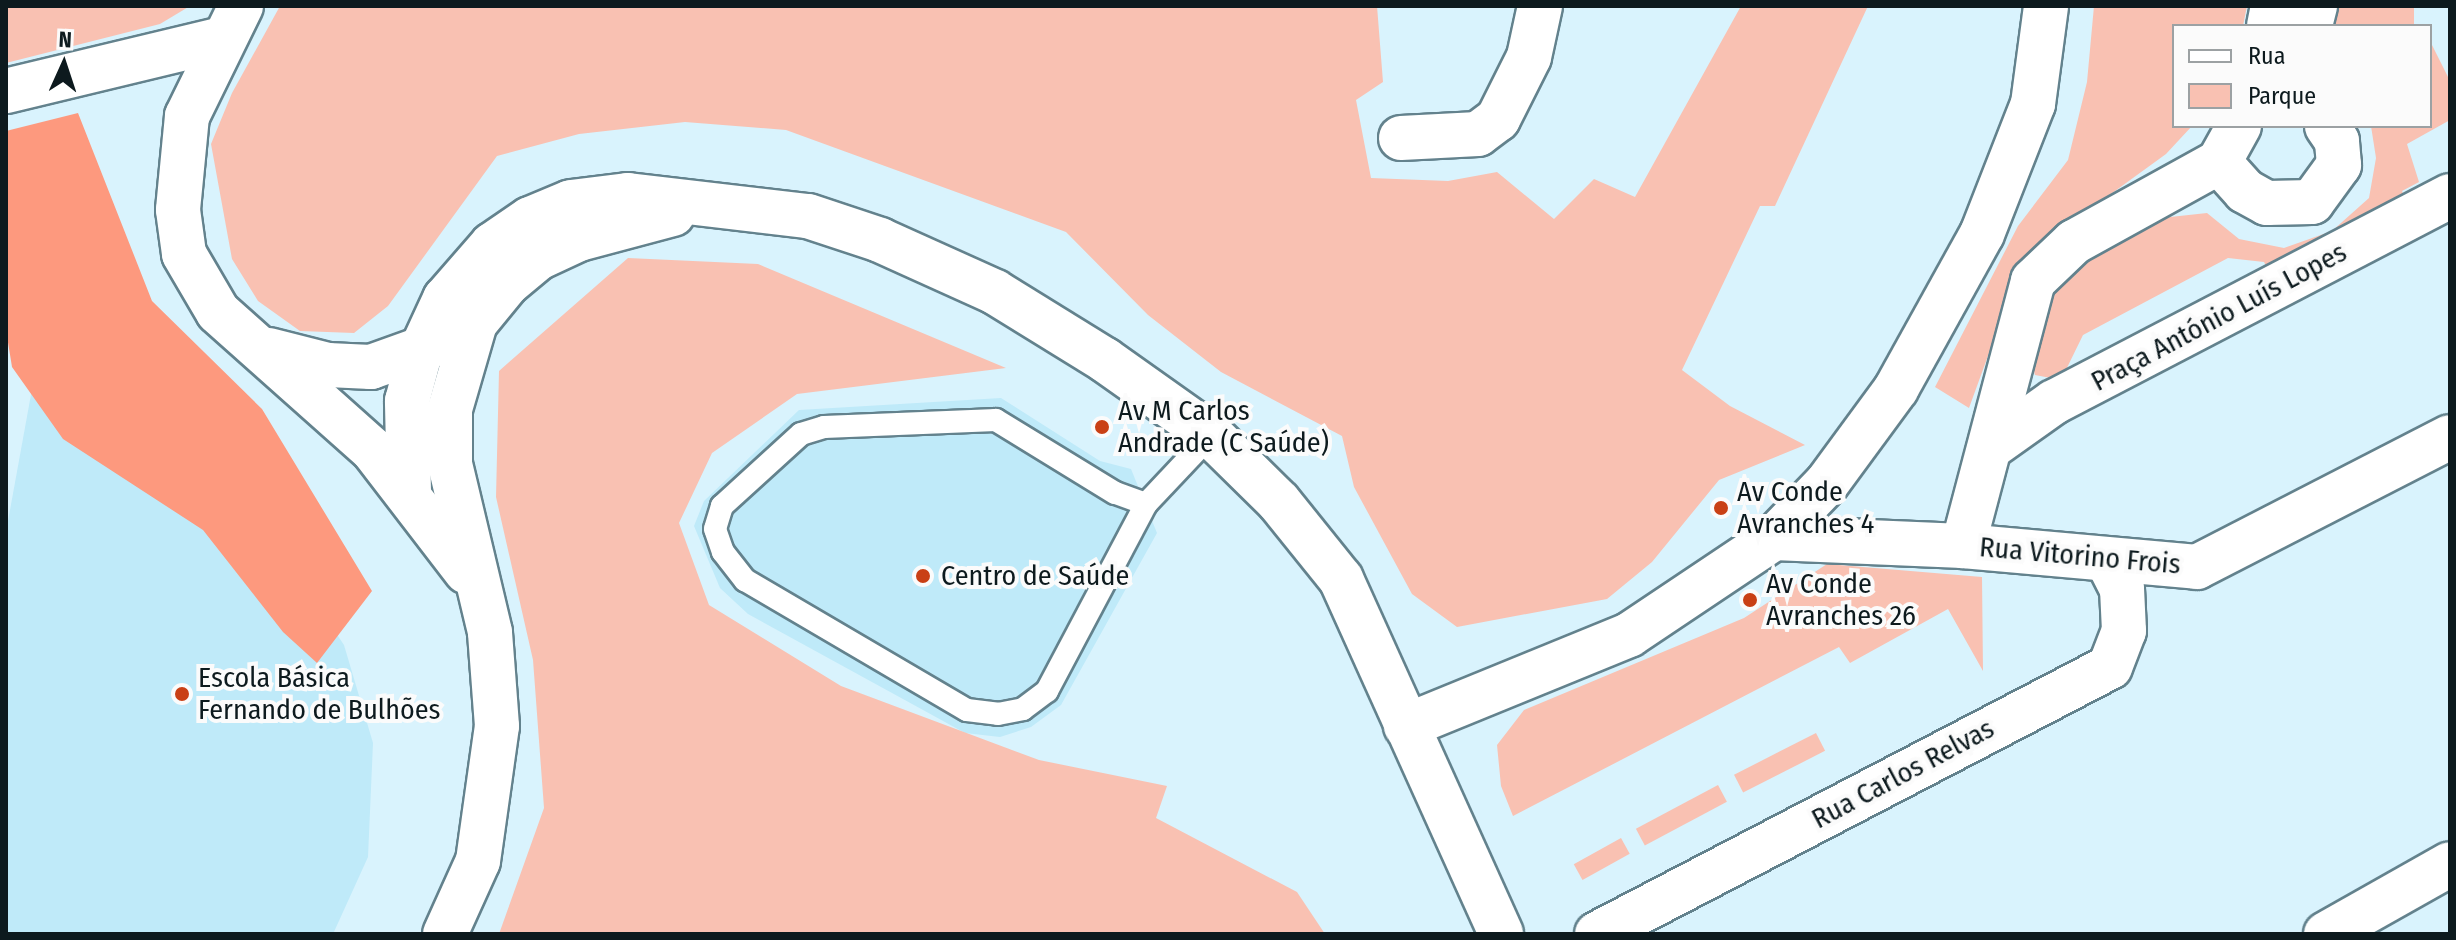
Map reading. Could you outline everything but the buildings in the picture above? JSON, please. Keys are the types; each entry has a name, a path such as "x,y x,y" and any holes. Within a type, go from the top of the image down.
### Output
{"street":[{"path":"1401,138 1478,134 1498,119 1529,57 1540,6"},
{"path":"1406,726 1629,635 1774,538 1827,483 1896,389 1982,234 2033,104 2046,6"},
{"path":"6,91 232,22"},
{"path":"232,22 187,116 178,210 184,254 218,312 339,416 409,492 475,584"},
{"path":"1963,546 1992,446 2033,281 2074,242 2229,144 2245,191 2267,203 2312,202 2339,165 2337,141 2328,128"},
{"path":"409,492 407,401 420,353 445,299 492,245 530,219 571,202 628,195 808,216 880,240 995,292 1105,360 1211,435 1279,502 1341,579 1501,934"},
{"name":"Praça António Luís Lopes","path":"1992,446 2054,402 2450,196"},
{"path":"259,347 350,368 371,367 420,353 475,323 507,284 538,258 618,227 718,204"},
{"path":"445,934 478,861 497,726 490,632 475,584 450,464 450,423 475,323"},
{"name":"Rua Vitorino Frois","path":"1774,538 1963,546 2197,567 2450,437"},
{"name":"Rua Carlos Relvas","path":"1597,934 2110,667 2124,631 2122,589 2107,560"},
{"path":"2326,934 2450,864"}],"lane":[{"path":"1146,504 1115,493 996,420 824,427 801,434 722,506 715,529 723,552 745,580 967,710 998,714 1023,709 1047,691 1146,504 1211,435"}],"shaded area":[{"path":"78,113 152,301 262,409 372,591 317,663 283,632 203,530 63,439 12,367 6,330 6,131"},
{"name":"Escola Básica Fernando de Bulhões","path":"32,389 288,562 344,645 373,743 368,857 333,934 6,934 6,532"},
{"name":"Centro de Saúde","path":"1001,398 1100,461 1131,469 1157,533 1061,705 1031,727 1000,737 965,733 748,614 720,588 694,526 704,501 799,410"}],"green space":[{"path":"6,6 190,6 160,24 6,63"},
{"path":"280,6 1377,6 1383,82 1356,100 1371,178 1448,181 1497,172 1554,219 1594,179 1635,197 1741,6 1868,6 1775,206 1760,206 1682,370 1730,406 1805,445 1719,480 1652,562 1607,599 1457,627 1412,594 1354,487 1342,436 1221,372 1148,315 1066,232 786,130 685,122 579,134 497,156 388,306 354,333 300,331 258,301 232,259 211,144 232,93"},
{"path":"2094,6 2247,6 2243,24 2172,24 2172,128 2190,128 2166,154 2024,257 1969,408 1935,387 2018,226 2068,160 2087,82"},
{"path":"2326,6 2414,6 2414,24 2326,24"},
{"path":"2432,45 2450,81 2450,120 2407,144 2419,182 2402,191 2407,203 2270,273 2264,262 2228,258 2083,335 2061,380 2035,375 2027,348 2045,302 2077,263 2161,218 2207,213 2239,239 2284,248 2332,231 2369,198 2376,158 2371,128 2432,128"},
{"path":"628,258 758,264 1006,368 797,394 712,453 679,523 709,605 841,686 1039,760 1167,786 1156,818 1297,892 1325,934 499,934 544,808 533,660 496,497 499,371"},
{"path":"1827,564 1982,577 1983,671 1948,609 1850,663 1839,647 1513,816 1501,786 1497,745 1524,710 1744,618"},
{"path":"1816,733 1825,751 1743,793 1734,775"},
{"path":"1718,785 1727,802 1645,845 1636,829"},
{"path":"1621,838 1630,854 1582,880 1574,864"}],"place":[{"name":"Av M Carlos Andrade (C Saúde)","path":"1102,427"},
{"name":"Av Conde Avranches 4","path":"1721,508"},
{"name":"Centro de Saúde","path":"923,576"},
{"name":"Av Conde Avranches 26","path":"1750,600"},
{"name":"Escola Básica Fernando de Bulhões","path":"182,694"}]}
